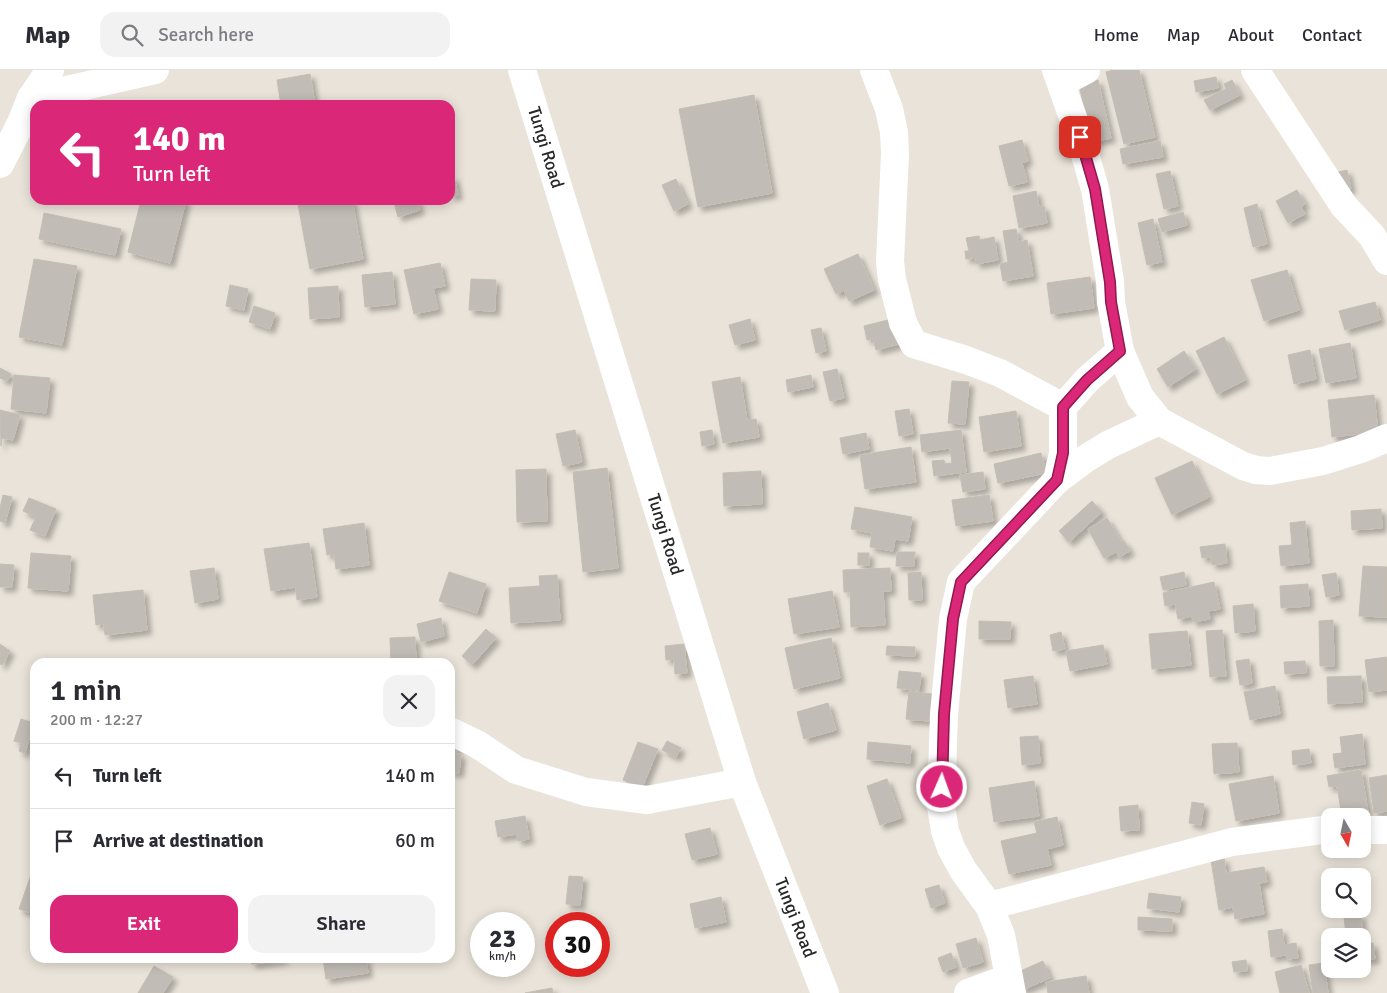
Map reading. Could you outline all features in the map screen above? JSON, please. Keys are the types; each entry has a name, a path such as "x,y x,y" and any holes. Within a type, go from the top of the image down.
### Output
{"street":[{"path":"31,98 50,70"},
{"path":"31,98 155,70"},
{"name":"Tungi Road","path":"522,70 742,782 825,993"},
{"path":"874,70 889,109 894,132 895,154 890,262 892,279 906,330 914,344 1000,373 1063,407"},
{"path":"1086,70 1059,76 1095,189 1120,351 1140,397 1159,421 1243,466 1256,470 1270,471 1342,455 1387,438"},
{"path":"1255,70 1344,206 1372,236 1387,261"},
{"path":"0,164 30,100"},
{"path":"1057,480 1063,453 1063,407 1087,380 1120,351"},
{"path":"968,993 1011,986 1001,935 989,906 963,870 951,848 945,831 941,806 944,714 953,619 961,582 1057,480 1108,445 1159,421"},
{"path":"455,733 477,744 516,770 586,792 647,800 742,782"},
{"path":"989,906 1232,842 1321,830"},
{"path":"1371,830 1387,830"}],"building":[{"path":"1113,70 1139,70 1155,137 1124,144 1106,72"},
{"path":"310,74 314,100 280,100 277,80"},
{"path":"1216,77 1218,88 1196,92 1194,81"},
{"path":"1098,80 1111,138 1092,142 1079,85"},
{"path":"1232,80 1240,95 1210,110 1204,100 1226,89 1224,84"},
{"path":"754,95 772,193 698,207 679,109"},
{"path":"1022,140 1028,161 1022,163 1027,182 1009,186 999,146"},
{"path":"1160,141 1163,157 1123,164 1120,149"},
{"path":"1347,170 1351,189 1335,193 1330,174"},
{"path":"1170,171 1178,206 1164,209 1156,174"},
{"path":"676,179 688,204 674,211 662,185"},
{"path":"455,182 458,195 455,195"},
{"path":"1297,190 1305,204 1301,207 1305,214 1288,223 1276,201"},
{"path":"1036,191 1039,207 1044,206 1047,223 1019,228 1013,196"},
{"path":"1257,204 1267,244 1253,247 1244,208"},
{"path":"140,205 185,205 170,263 128,252"},
{"path":"298,205 353,205 363,259 310,269"},
{"path":"395,205 418,205 420,210 398,217"},
{"path":"1183,212 1187,225 1162,232 1158,219"},
{"path":"44,213 121,229 115,255 39,239"},
{"path":"1153,219 1162,262 1147,265 1138,223"},
{"path":"1016,229 1019,242 1027,240 1033,276 1003,281 1000,264 1008,262 1003,231"},
{"path":"979,236 980,240 994,237 998,260 976,264 975,257 966,259 965,251 969,251 966,238"},
{"path":"858,254 874,290 849,301 844,290 836,294 824,269"},
{"path":"34,259 77,266 62,345 19,337"},
{"path":"440,263 445,286 433,288 438,309 414,314 404,270"},
{"path":"1287,270 1299,310 1264,321 1251,280"},
{"path":"392,272 395,304 365,307 362,275"},
{"path":"1090,277 1094,308 1051,314 1047,283"},
{"path":"471,279 496,280 495,311 469,310"},
{"path":"230,285 248,289 244,310 226,306"},
{"path":"338,286 339,317 310,319 308,288"},
{"path":"1375,302 1380,320 1345,330 1339,311"},
{"path":"254,306 275,313 270,329 249,322"},
{"path":"750,319 755,340 735,345 729,325"},
{"path":"892,319 899,344 876,350 873,338 867,340 864,326"},
{"path":"821,328 826,351 816,353 811,330"},
{"path":"1224,337 1245,380 1217,394 1196,351"},
{"path":"1350,343 1356,378 1326,383 1319,349"},
{"path":"1310,350 1316,379 1294,384 1288,355"},
{"path":"1184,351 1196,369 1168,387 1157,369"},
{"path":"0,368 11,374 7,381 0,378"},
{"path":"837,369 844,398 830,401 823,372"},
{"path":"14,375 50,378 46,413 11,409"},
{"path":"811,375 813,387 788,392 786,380"},
{"path":"740,377 747,420 756,419 759,437 723,443 712,382"},
{"path":"952,381 969,382 965,424 948,423"},
{"path":"1374,395 1378,432 1332,437 1328,400"},
{"path":"909,409 913,434 899,436 895,411"},
{"path":"0,410 20,415 13,440 2,438 1,446"},
{"path":"1016,411 1021,446 984,452 979,417"},
{"path":"575,430 582,462 563,466 556,434"},
{"path":"712,430 714,444 702,446 700,432"},
{"path":"961,430 966,472 934,476 932,461 944,460 945,464 952,463 950,448 922,452 920,435"},
{"path":"866,433 869,449 843,454 840,438"},
{"path":"911,447 916,482 865,489 860,455"},
{"path":"1041,453 1046,473 998,483 994,464"},
{"path":"1192,461 1209,497 1172,515 1155,478"},
{"path":"607,468 618,568 583,572 573,472"},
{"path":"546,469 547,521 517,522 516,470"},
{"path":"761,471 762,504 724,506 723,473"},
{"path":"983,472 985,489 963,492 960,475"},
{"path":"3,495 12,497 5,523 0,521"},
{"path":"989,495 993,521 956,526 952,500"},
{"path":"29,498 56,509 45,536 30,530 36,517 23,511"},
{"path":"1092,501 1102,512 1069,542 1059,531"},
{"path":"855,507 912,517 908,541 895,539 893,551 870,547 872,533 851,529"},
{"path":"1381,509 1382,528 1352,530 1351,511"},
{"path":"1107,518 1122,543 1124,541 1130,551 1119,557 1116,552 1104,558 1088,529"},
{"path":"1305,521 1309,563 1281,566 1279,546 1292,545 1290,523"},
{"path":"364,523 369,565 336,569 334,554 327,555 323,529"},
{"path":"309,543 317,597 297,600 296,587 271,591 264,549"},
{"path":"1225,544 1227,563 1212,565 1211,557 1202,558 1200,547"},
{"path":"897,552 915,552 914,566 896,566"},
{"path":"31,553 71,556 68,591 28,588"},
{"path":"858,553 869,553 869,565 858,565"},
{"path":"0,564 14,565 12,587 0,587"},
{"path":"1363,566 1387,567 1387,617 1359,616"},
{"path":"214,568 218,599 195,603 190,571"},
{"path":"890,568 891,591 883,591 885,625 851,627 850,592 844,592 843,570"},
{"path":"449,572 486,584 477,613 439,601"},
{"path":"921,572 922,600 909,600 908,573"},
{"path":"1184,572 1186,585 1163,590 1160,577"},
{"path":"1336,573 1339,595 1326,597 1322,575"},
{"path":"557,575 560,620 511,623 509,588 540,586 539,576"},
{"path":"1214,582 1220,609 1208,611 1210,619 1193,622 1192,616 1178,619 1175,604 1165,606 1163,593"},
{"path":"1308,584 1309,606 1281,608 1280,586"},
{"path":"143,590 147,630 105,635 104,624 96,625 93,595"},
{"path":"832,591 839,627 794,634 788,599"},
{"path":"1253,604 1255,631 1235,633 1233,606"},
{"path":"441,618 444,636 421,642 417,624"},
{"path":"1333,620 1334,666 1320,666 1319,621"},
{"path":"979,621 1011,622 1010,639 979,639"},
{"path":"486,629 496,638 472,665 462,656"},
{"path":"1222,630 1226,676 1210,677 1206,631"},
{"path":"1187,631 1191,665 1152,669 1149,634"},
{"path":"1061,632 1065,649 1053,651 1050,635"},
{"path":"415,637 416,658 391,658 390,638"},
{"path":"831,638 840,678 794,689 785,648"},
{"path":"0,644 10,651 2,665 0,664"},
{"path":"684,644 687,673 675,674 674,659 666,660 665,646"},
{"path":"1103,645 1107,664 1070,671 1066,651"},
{"path":"887,646 915,647 915,656 886,655"},
{"path":"1387,657 1387,690 1369,692 1365,660"},
{"path":"1249,659 1252,683 1240,685 1236,661"},
{"path":"1305,661 1306,673 1285,674 1284,662"},
{"path":"899,671 921,673 919,690 897,688"},
{"path":"1033,676 1037,704 1008,708 1004,680"},
{"path":"1361,676 1362,702 1328,704 1327,677"},
{"path":"1275,686 1280,714 1250,720 1244,692"},
{"path":"909,691 932,694 929,721 906,719"},
{"path":"828,703 836,730 804,739 797,712"},
{"path":"21,719 30,722 30,736 25,753 19,751 21,743 14,741"},
{"path":"1362,734 1365,764 1335,768 1333,754 1342,753 1340,737"},
{"path":"1038,736 1040,763 1022,765 1020,737"},
{"path":"667,741 681,748 676,757 662,750"},
{"path":"638,742 658,749 642,788 623,780"},
{"path":"868,742 911,746 910,763 867,759"},
{"path":"1237,743 1239,772 1214,774 1212,744"},
{"path":"455,745 457,745 456,754 461,754 459,773 455,773"},
{"path":"1309,749 1311,763 1293,765 1292,751"},
{"path":"1361,770 1367,808 1341,808 1337,786 1329,787 1327,776"},
{"path":"1387,775 1387,811 1374,813 1369,778"},
{"path":"1273,776 1279,813 1236,821 1229,784"},
{"path":"887,779 901,818 880,825 867,786"},
{"path":"1034,781 1039,816 994,822 989,788"},
{"path":"1192,802 1204,804 1201,825 1189,823"},
{"path":"1138,805 1139,830 1121,831 1119,807"},
{"path":"525,816 529,839 518,841 517,834 498,837 495,821"},
{"path":"1057,817 1063,845 1047,849 1051,865 1009,874 1001,841 1037,833 1034,822"},
{"path":"710,828 717,854 692,860 685,834"},
{"path":"1224,858 1226,873 1264,867 1267,882 1259,883 1264,914 1235,919 1233,907 1219,910 1211,860"},
{"path":"569,876 583,877 580,905 566,904"},
{"path":"30,878 30,912 19,909"},
{"path":"939,885 945,903 931,908 925,889"},
{"path":"1149,893 1181,897 1179,912 1147,908"},
{"path":"721,897 726,922 695,928 690,904"},
{"path":"1138,917 1172,919 1172,931 1138,930"},
{"path":"1344,918 1361,918 1362,928 1345,928"},
{"path":"1282,929 1284,945 1296,943 1298,958 1287,959 1286,955 1271,957 1268,931"},
{"path":"976,938 983,962 963,968 956,944"},
{"path":"1371,943 1373,943 1375,959 1371,959"},
{"path":"951,953 956,967 943,972 938,958"},
{"path":"1246,960 1247,971 1234,972 1232,962"},
{"path":"1043,961 1050,978 1022,990 1016,973"},
{"path":"324,963 367,963 368,973 326,979"},
{"path":"1321,963 1321,978 1326,978 1328,993 1313,993 1309,965"},
{"path":"1301,965 1309,993 1280,993 1275,972"},
{"path":"154,966 173,977 163,993 138,993"},
{"path":"1086,976 1089,993 1048,993 1046,982"},
{"path":"552,988 553,993 525,993"}],"route":[{"path":"942,787 944,714 953,619 961,582 1057,480 1063,453 1063,407 1087,380 1120,351 1095,189 1080,137"}]}
